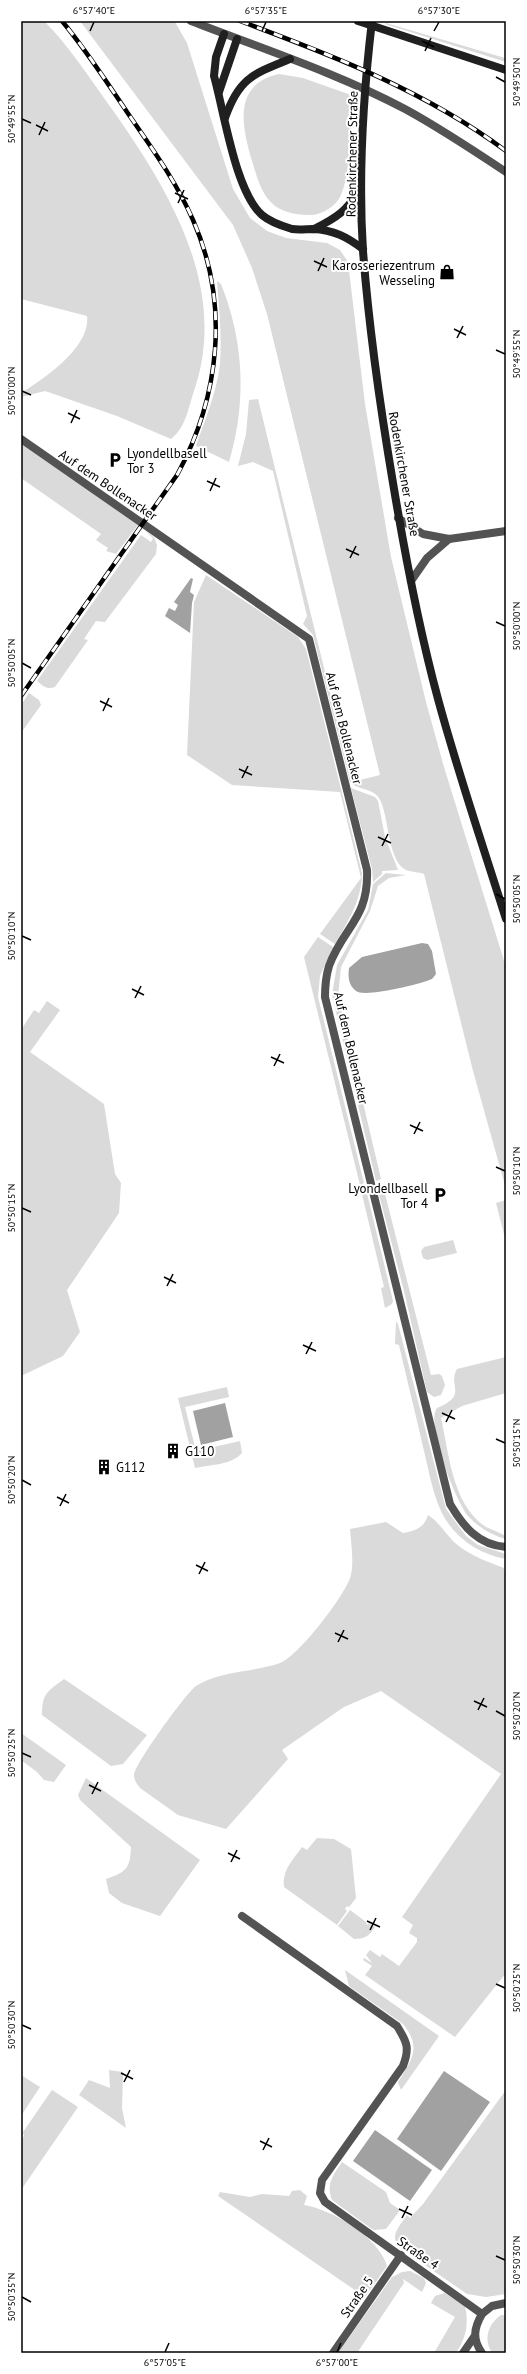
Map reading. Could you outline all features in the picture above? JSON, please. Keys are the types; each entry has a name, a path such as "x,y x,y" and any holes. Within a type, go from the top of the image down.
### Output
{"main road":[{"path":"358,21 506,70"},
{"name":"Rodenkirchener Straße","path":"372,21 362,130 363,249 379,402 398,518 438,698 506,919"},
{"path":"224,34 216,58 214,76 224,119 243,186 252,204 262,216 274,223 294,229 314,229 342,234 363,249"},
{"path":"219,93 237,39"},
{"path":"224,119 231,100 243,83 256,73 290,59"},
{"path":"314,229 338,218 348,209 362,189"}],"street":[{"path":"191,21 336,77 405,109 463,143 506,172"},
{"name":"Auf dem Bollenacker","path":"21,439 310,639 367,870 368,886 364,903 330,964 326,977 325,997 450,1504 463,1525 484,1542 506,1547"},
{"path":"398,518 423,534 449,539 506,531"},
{"path":"411,581 427,558 449,539"},
{"name":"Straße 4","path":"242,1916 397,2026 406,2041 408,2053 403,2066 322,2180 320,2193 325,2202 482,2314"},
{"name":"Straße 5","path":"333,2353 401,2256"},
{"path":"463,2353 474,2337 476,2327 482,2314 492,2306 506,2303"},
{"path":"474,2337 482,2353"}],"shaded area":[{"path":"21,21 44,21 86,72 152,170 172,205 187,241 199,278 204,316 203,355 193,394 183,424 176,435 171,439 117,416 45,391 21,397 21,393 53,371 74,350 82,339 86,328 87,316 21,299"},
{"path":"80,21 175,22 187,43 233,189 250,218 267,231 286,238 327,243 340,250 348,262 365,404 391,557 426,702 444,767 506,967 506,1189 473,1071 424,874 406,870 400,865 395,857 385,814 379,798 373,792 353,785 350,782 313,635 303,624 307,616 273,471 253,462 238,466 246,434 249,400 258,399 352,782 380,775 267,314 252,268 233,225"},
{"path":"386,23 505,58 506,62 385,24"},
{"path":"279,74 303,78 351,95 350,148 344,187 340,197 335,203 328,209 317,214 293,214 280,209 270,202 260,185 248,148 244,121 244,108 247,97 254,87 264,79"},
{"path":"217,281 221,284 229,306 238,350 240,372 239,417 229,462 196,446 207,416 220,364 221,354"},
{"path":"21,444 138,525 116,554 106,551 108,548 96,540 101,534 21,478"},
{"path":"144,530 154,537 157,545 156,554 105,622 96,621 84,639 88,640 55,687 47,688 43,686 37,681 141,535 151,542 153,538"},
{"path":"206,575 298,637 306,649 362,873 360,892 357,901 335,944 320,934 361,878 340,792 232,785 187,755 194,602"},
{"path":"191,578 193,579 190,592 194,595 190,633 165,616 169,608 175,611 178,605 174,602"},
{"path":"29,693 39,700 41,705 21,733 21,705"},
{"path":"351,788 375,797 378,801 385,837 398,870 382,871 382,874 373,882 372,869"},
{"path":"386,873 406,875 389,878 378,886 370,911 341,967 338,996 381,1179 376,1181 332,995 337,965 368,910 373,884"},
{"path":"318,937 333,947 320,976 318,997 364,1183 360,1185 304,957"},
{"path":"422,943 428,944 432,951 436,974 432,979 405,987 370,993 361,993 353,989 351,986 349,968 362,957"},
{"path":"47,1001 60,1010 30,1052 104,1104 115,1174 121,1183 119,1213 67,1290 80,1332 63,1356 21,1376 21,1030 34,1010 39,1013"},
{"path":"383,1186 431,1375 439,1374 442,1376 445,1385 441,1395 434,1397 427,1392 404,1291 377,1187"},
{"path":"366,1189 393,1301 392,1304 385,1308 381,1288 384,1287 361,1190"},
{"path":"506,1200 506,1242 496,1203"},
{"path":"453,1240 457,1253 427,1260 423,1258 421,1251 424,1247"},
{"path":"396,1321 446,1509 466,1536 478,1545 506,1554 506,1559 481,1551 466,1542 448,1523 439,1507 399,1345 395,1344"},
{"path":"506,1357 506,1393 462,1406 441,1418 454,1477 466,1506 486,1527 506,1536 506,1539 496,1536 481,1528 463,1509 450,1480 438,1445 434,1416 437,1408 447,1403 455,1394 454,1380 457,1369"},
{"path":"227,1387 229,1397 185,1407 196,1451 240,1441 242,1453 238,1457 226,1462 195,1468 178,1398"},
{"path":"225,1403 233,1437 201,1445 193,1411"},
{"path":"428,1515 459,1547 504,1568 506,1582 506,1973 455,2037 365,1975 372,1966 363,1960 364,1958 372,1963 366,1955 370,1950 380,1957 382,1954 399,1966 417,1942 417,1938 409,1933 413,1925 402,1917 501,1774 381,1691 344,1707 282,1750 288,1759 226,1829 178,1815 140,1788 134,1775 142,1758 161,1729 190,1691 196,1686 215,1677 280,1663 298,1649 321,1624 341,1596 351,1575 352,1558 350,1529 386,1522 403,1533 421,1526"},
{"path":"64,1679 147,1735 123,1764 111,1766 42,1715 43,1702 47,1693"},
{"path":"21,1733 66,1765 54,1782 44,1780 37,1772 21,1760"},
{"path":"86,1778 200,1860 160,1916 122,1903 109,1893 106,1879 119,1874 126,1868 130,1860 131,1847 80,1800 78,1795"},
{"path":"317,1838 334,1839 351,1849 356,1898 349,1907 347,1906 345,1909 347,1911 337,1925 284,1887 286,1870 292,1861 302,1847 307,1850"},
{"path":"350,1910 366,1922 367,1925 369,1923 375,1927 371,1933 361,1938 354,1939 338,1926"},
{"path":"345,1970 439,2036 401,2090 398,2082 411,2060 413,2053 412,2040 409,2032 403,2024 349,1986"},
{"path":"109,2070 123,2072 122,2108 126,2128 79,2095 89,2080 110,2088"},
{"path":"444,2071 490,2102 441,2171 397,2139"},
{"path":"21,2075 40,2087 21,2116"},
{"path":"52,2090 78,2107 21,2190 21,2141 24,2136 23,2132"},
{"path":"506,2090 506,2294 486,2297 467,2294 399,2247 396,2243 395,2235 407,2215 410,2218 423,2204"},
{"path":"375,2130 432,2170 410,2201 353,2161"},
{"path":"342,2162 386,2192 390,2203 400,2210 386,2229 374,2230 332,2200 330,2194 331,2180"},
{"path":"300,2190 307,2196 304,2205 327,2212 353,2226 374,2245 382,2255 387,2266 365,2297 218,2196 220,2192 250,2197 262,2194 289,2196 292,2191"},
{"path":"410,2271 424,2278 426,2283 422,2292 403,2279 404,2283 357,2353 338,2353 392,2277 402,2272"},
{"path":"445,2293 465,2306 467,2319 466,2331 456,2353 434,2353 455,2317 431,2303 435,2296"},
{"path":"501,2315 506,2315 505,2353 492,2353 489,2348 487,2337 488,2332 493,2323"}],"railway":[{"path":"21,696 177,475 192,445 203,414 211,382 215,349 216,317 212,284 205,252 193,220 179,192 154,151 96,66 62,21"},
{"path":"240,21 344,62 411,93 443,110 506,151"}],"place":[{"name":"Karosseriezentrum Wesseling","path":"447,272"},
{"name":"Lyondellbasell Tor 3","path":"115,460"},
{"name":"Lyondellbasell Tor 4","path":"440,1195"},
{"name":"G110","path":"173,1451"},
{"name":"G112","path":"104,1467"}]}
